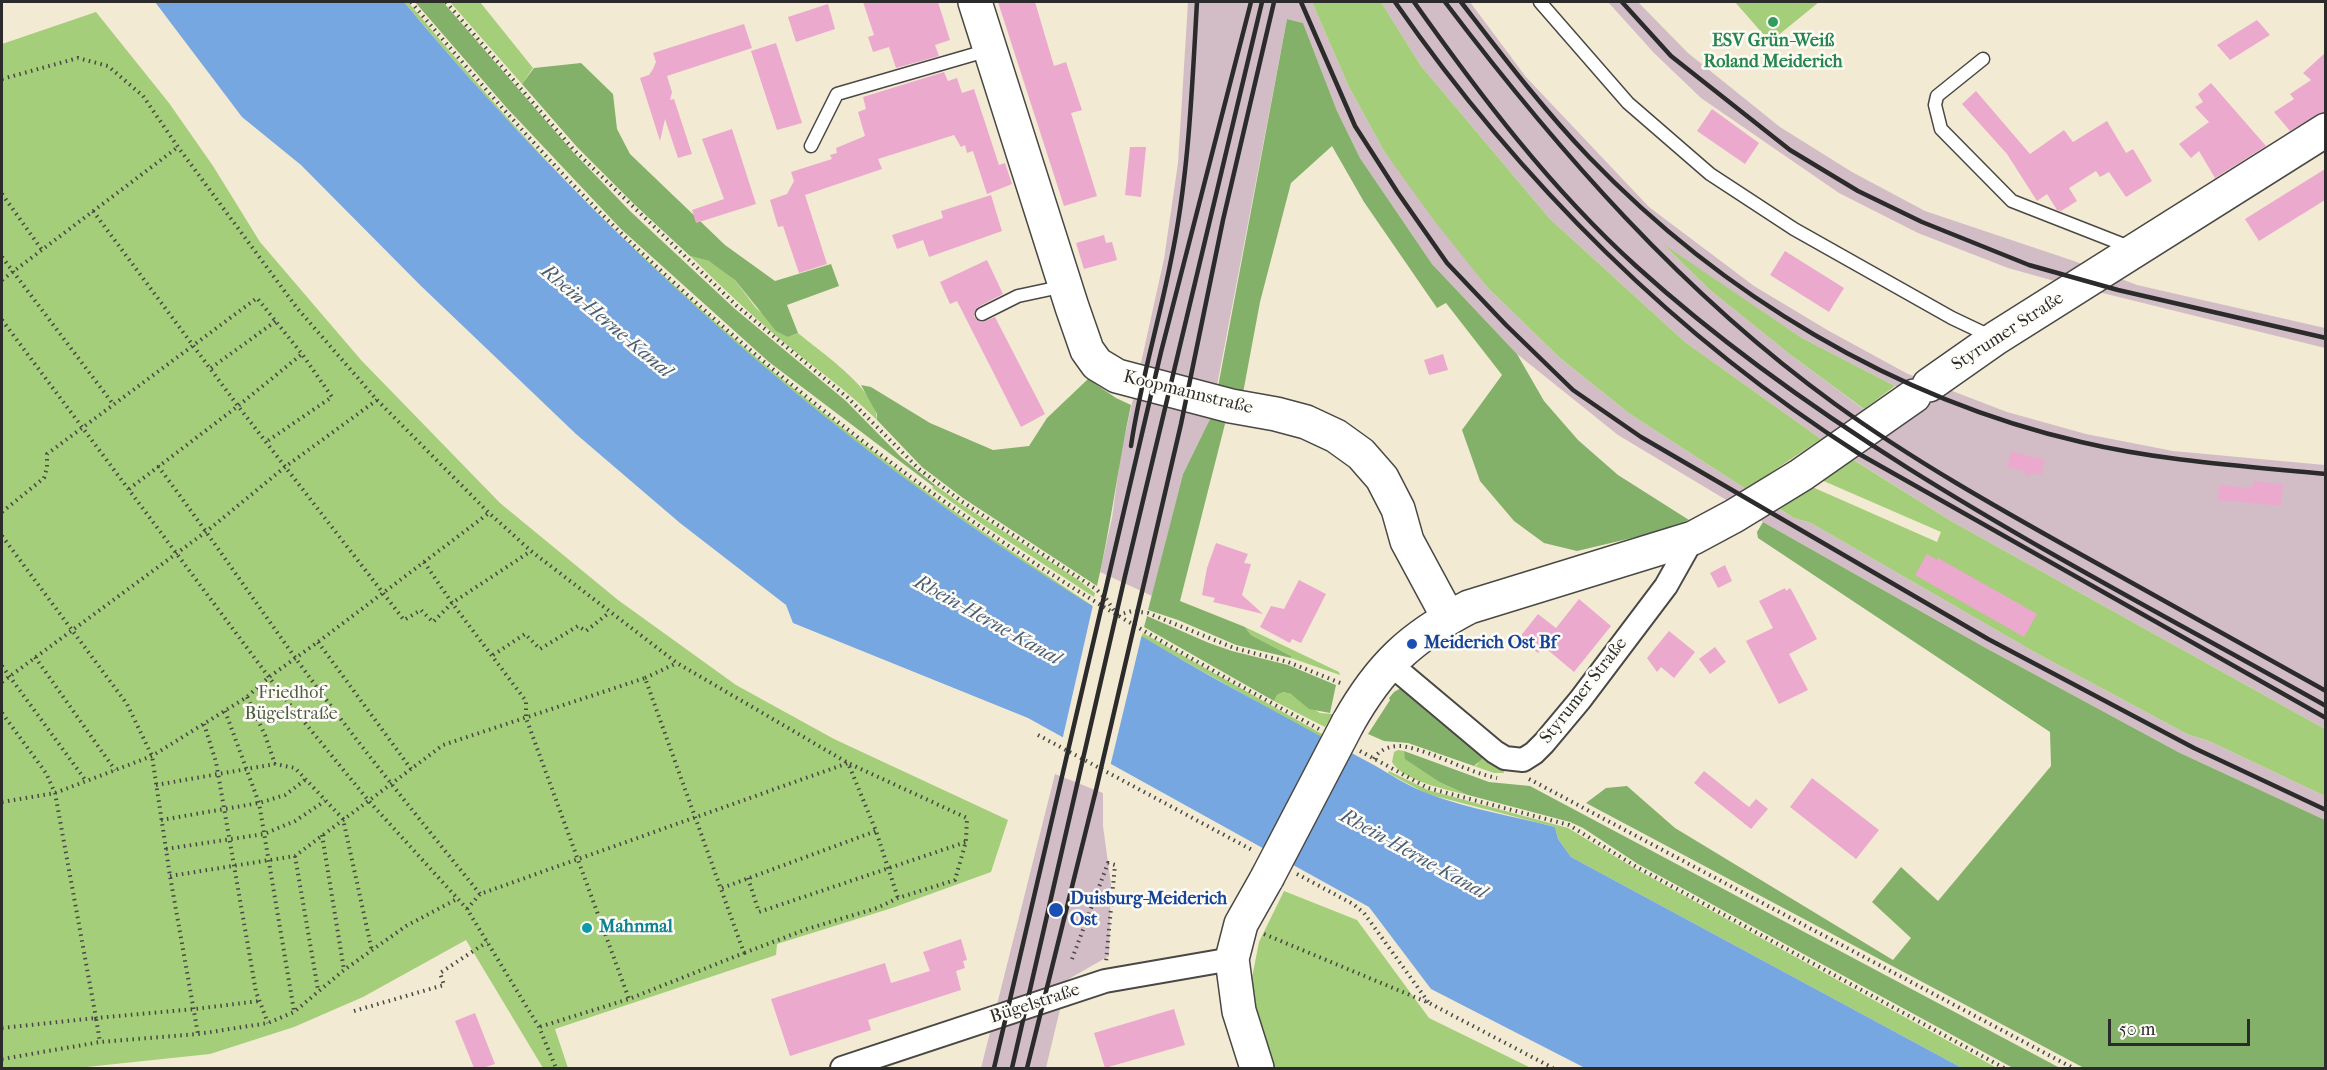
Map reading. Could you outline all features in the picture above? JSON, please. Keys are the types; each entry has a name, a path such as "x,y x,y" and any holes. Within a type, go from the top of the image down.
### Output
{"street":[{"name":"Koopmannstraße","path":"975,2 1065,286 1087,350 1097,364 1117,376 1231,406 1306,422 1336,436 1360,454 1382,478 1398,509 1407,541 1459,612"},
{"name":"Styrumer Straße","path":"1459,612 1693,538 1734,516 1801,475 1996,338 2325,130"},
{"name":"Styrumer Straße","path":"1517,767 1534,753 1580,700 1666,586 1693,538"},
{"path":"1257,1068 1239,1011 1232,959 1241,924 1347,725 1389,663 1402,650 1459,612"},
{"path":"1389,663 1495,752 1517,767"},
{"name":"Bügelstraße","path":"842,1068 883,1062 1105,981 1232,959"}],"lane":[{"path":"1540,2 1628,103 1710,174 1794,229 1952,318 1996,338"},
{"path":"811,146 837,94 990,50"},
{"path":"1983,59 1937,96 1935,105 1941,129 2012,201 2136,250"},
{"path":"982,314 1018,296 1065,286"}],"path":[{"path":"411,2 557,167 620,232 724,327 838,421 931,491 1039,567 1117,615 1233,682 1347,725"},
{"path":"446,2 574,150 737,306 854,404 919,469 961,501 1096,589 1117,615"},
{"path":"2,79 78,58 108,66 143,96 297,308 377,400 489,513 531,551 677,663 848,763 967,818 966,841 955,880 898,898 877,908 807,929 629,999 538,1028"},
{"path":"2,280 178,147"},
{"path":"2,194 42,250"},
{"path":"93,211 238,406 404,620 421,610 433,622 452,603 531,551"},
{"path":"2,257 113,404"},
{"path":"2,512 44,478 47,454 256,298 302,354 332,397 266,442"},
{"path":"2,320 269,677 368,800 467,909 538,1028 556,1068"},
{"path":"211,368 276,321"},
{"path":"129,489 302,354"},
{"path":"2,682 207,531 285,467 377,400"},
{"path":"158,466 207,531 295,657 391,784 480,894"},
{"path":"2,802 55,793 152,756 248,696 295,657 489,513"},
{"path":"2,536 127,704 152,756 170,876 198,1034"},
{"path":"424,562 526,701 526,718 629,999"},
{"path":"1117,615 1132,611 1148,613 1234,648 1288,662 1337,681 1347,725 1374,759 1428,788 1569,825 1635,866 2004,1068"},
{"path":"493,655 525,634 540,649 578,626 586,632 610,612"},
{"path":"318,642 411,769"},
{"path":"35,657 115,770"},
{"path":"170,876 295,856 443,745 645,678 677,663"},
{"path":"2,666 86,781"},
{"path":"645,678 744,953"},
{"path":"248,696 275,764"},
{"path":"225,711 259,803 294,1012"},
{"path":"2,713 46,773 55,793 100,1042"},
{"path":"204,724 218,773 256,992 268,1023"},
{"path":"1038,735 1272,867 1353,904 1364,913 1429,1003"},
{"path":"1374,759 1377,753 1384,748 1407,747 1501,779 1517,767 1530,780 2073,1068"},
{"path":"467,909 480,894 848,763"},
{"path":"848,763 876,831 898,898"},
{"path":"156,785 275,764 295,768 343,819 372,951"},
{"path":"162,820 259,803 285,795 305,780"},
{"path":"166,849 264,834 295,821 325,801"},
{"path":"722,888 876,831"},
{"path":"322,835 344,970"},
{"path":"748,878 759,912 966,841"},
{"path":"295,856 319,991"},
{"path":"1072,959 1108,864 1114,865 1105,981"},
{"path":"2,1059 100,1042 198,1034 268,1023 294,1012 344,970 406,926 457,899"},
{"path":"1241,924 1429,1003 1553,1068"},
{"path":"354,1011 444,985 440,973 486,942"},
{"path":"2,1028 195,1010 260,1001"}],"shaded area":[{"path":"1188,2 1312,2 1349,87 1384,151 1488,288 1560,358 1630,414 1794,518 1811,523 2038,654 2187,734 2209,741 2325,796 2325,820 2180,753 1984,647 1763,522 1618,435 1517,354 1432,264 1360,158 1337,111 1303,23 1287,19 1211,417 1183,474 1152,596 1100,572 1112,518 1121,453 1164,259 1178,163"},
{"path":"1381,2 1470,2 1526,77 1649,207 1754,286 1829,331 1908,374 2007,412 2086,434 2173,451 2325,465 2325,729 1951,521 1821,439 1685,342 1550,219 1421,66","holes":["1666,247 1802,338 1895,386 1931,401 1893,431 1792,356 1710,290"]},
{"path":"1608,2 1638,2 1688,53 1780,127 1852,172 1925,211 2074,261 2137,285 2325,328 2325,348 2008,268 1918,233 1839,193 1701,98 1654,53"},
{"path":"1055,774 1103,793 1103,826 1111,884 1109,956 1067,980 1046,1068 981,1068"}],"green space":[{"path":"404,2 408,2 510,121 585,201 532,146"},
{"path":"415,2 443,2 573,152 630,211 735,309 846,401 901,457 935,485 934,487 769,362 621,229 506,107"},
{"path":"450,2 480,2 533,68 522,84"},
{"path":"1312,2 1381,2 1421,66 1550,219 1685,342 1821,439 1746,489 1630,414 1560,358 1488,288 1433,219 1384,151 1349,87"},
{"name":"ESV Grün-Weiß Roland Meiderich","path":"1735,2 1819,2 1770,42"},
{"name":"Friedhof Bügelstraße","path":"96,12 169,103 213,166 260,242 361,360 500,503 618,600 736,685 834,739 1008,820 991,872 892,908 777,944 776,955 555,1029 568,1068 543,1068 466,940 363,997 294,1027 210,1054 77,1068 2,1068 2,44"},
{"path":"1287,19 1303,23 1337,111 1360,158 1432,264 1517,354 1544,401 1578,440 1618,475 1689,520 1653,533 1577,551 1544,543 1514,521 1480,481 1462,430 1502,375 1446,303 1437,308 1364,202 1332,146 1291,183 1260,302 1243,393 1218,387"},
{"path":"581,63 613,94 617,129 630,154 725,245 775,281 831,264 839,286 787,305 798,333 788,337 776,331 735,280 709,261 690,256 577,147 522,84 534,68"},
{"path":"614,230 681,292 811,402 904,475 1093,606 1092,608 883,463 803,401 715,325"},
{"path":"1663,244 1802,338 1895,386 1864,409 1792,356 1710,290"},
{"path":"690,256 709,261 721,268 735,280 756,308 788,337 798,333 846,372 868,396 875,408 877,420 769,330"},
{"path":"1088,379 1131,405 1097,586 963,498 922,467 877,420 877,414 861,385 871,387 930,423 993,450 1029,446 1047,418"},
{"path":"1211,417 1226,420 1180,601 1245,627 1251,635 1291,658 1236,645 1148,610 1183,474"},
{"path":"1849,457 1951,521 2325,729 2325,796 2209,741 2187,734 2038,654 1811,523 1794,518 1778,508 1810,486 1937,542 1941,532 1819,479"},
{"path":"935,485 1077,579 1095,593 1094,597 985,526 932,488"},
{"path":"1763,522 1984,647 2180,753 2325,820 2325,1068 2084,1068 1586,803 1606,788 1627,786 1675,828 1893,960 1911,938 1872,902 1901,867 1938,901 2051,766 2050,732 1758,538 1757,532"},
{"path":"1147,616 1209,643 1288,665 1336,685 1330,713 1309,709 1291,694 1283,692 1277,695 1274,701 1144,627"},
{"path":"1245,627 1339,672 1340,675 1291,658 1251,635"},
{"path":"1143,633 1322,734 1320,737 1141,637"},
{"path":"1401,688 1405,688 1483,753 1482,759 1474,766 1408,743 1384,741 1368,734 1390,700 1389,698"},
{"path":"1283,692 1291,694 1320,713 1333,714 1325,727 1274,701 1277,695"},
{"path":"1404,751 1406,759 1439,782 1468,795 1427,784 1398,769 1392,762 1394,752"},
{"path":"1404,751 1489,782 1530,786 2060,1068 2013,1068 1638,864 1583,828 1570,822 1468,795 1439,782 1405,759"},
{"path":"1483,753 1503,767 1504,773 1494,773 1474,766 1477,765"},
{"path":"1389,771 1428,790 1568,828 1634,868 1997,1068 1962,1068 1571,857 1558,839 1555,827 1427,794 1388,773"},
{"path":"1284,891 1357,920 1429,1018 1531,1068 1273,1068 1249,993 1259,942"}],"water":[{"name":"Rhein-Herne-Kanal","path":"155,2 404,2 495,107 590,206 689,300 791,389 898,473 1009,552 1124,626 1414,788 1460,804 1555,827 1558,839 1571,857 1962,1068 1585,1068 1431,989 1369,907 1028,718 793,623 786,605 680,523 576,434 420,285 301,165 242,117"}],"pier":[{"path":"1093,605 1142,634 1110,767 1062,741"}],"building":[{"path":"863,2 938,2 950,40 935,45 939,56 896,68 889,47 873,52 868,37 874,35"},
{"path":"998,2 1035,2 1054,66 1066,62 1082,110 1071,113 1097,196 1064,206"},
{"path":"828,4 835,29 796,42 788,17"},
{"path":"2257,20 2270,35 2230,60 2217,45"},
{"path":"744,24 752,48 667,76 672,92 670,100 674,99 692,154 678,158 665,119 660,141 640,78 649,75 653,69 656,62 653,53"},
{"path":"776,43 802,123 777,130 751,51"},
{"path":"2325,53 2325,111 2290,131 2274,112 2294,99 2290,94 2311,80 2303,73"},
{"path":"944,72 948,81 957,78 962,93 974,89 999,165 1005,163 1012,184 987,194 973,151 967,153 965,145 961,147 954,135 878,159 882,169 805,195 827,264 799,273 783,226 778,227 770,200 787,194 794,181 791,172 832,159 830,155 837,153 836,148 865,136 858,112 866,109 863,97"},
{"path":"2211,83 2266,146 2215,178 2199,151 2191,158 2179,144 2209,122 2195,107 2203,102 2198,94"},
{"path":"1976,91 2030,154 2064,130 2073,142 2107,121 2126,153 2133,149 2152,181 2126,197 2109,172 2100,177 2096,171 2069,188 2077,201 2061,211 2057,210 2047,194 2037,201 2007,154 1962,104"},
{"path":"1712,109 1759,143 1745,164 1697,131"},
{"path":"732,129 756,204 696,223 692,210 724,199 702,139"},
{"path":"1130,147 1146,147 1141,197 1125,195"},
{"path":"2325,169 2325,200 2259,241 2245,219"},
{"path":"991,195 1002,231 929,257 923,240 897,249 892,235 943,218 941,211"},
{"path":"1104,235 1106,243 1112,242 1117,260 1084,269 1076,243"},
{"path":"1785,251 1844,288 1829,312 1770,275"},
{"path":"987,260 1003,294 978,307 974,317 982,322 995,317 1045,414 1021,427 957,301 950,304 940,282"},
{"path":"1443,354 1448,370 1429,375 1424,360"},
{"path":"2011,451 2045,460 2041,475 2032,473 2027,477 2024,471 2007,467"},
{"path":"2253,481 2283,484 2281,506 2218,500 2219,485 2252,488"},
{"path":"1216,543 1248,554 1244,563 1251,564 1242,595 1263,614 1213,602 1215,598 1202,595 1207,568"},
{"path":"1927,554 2037,614 2024,637 1915,575"},
{"path":"1725,565 1732,581 1718,588 1710,573"},
{"path":"1299,580 1326,594 1301,643 1292,639 1290,643 1260,627 1271,606 1284,609"},
{"path":"1785,588 1786,591 1790,588 1792,591 1817,639 1789,654 1808,690 1779,704 1746,641 1773,628 1759,601"},
{"path":"1579,599 1611,626 1574,672 1543,646 1538,653 1519,638 1538,614 1556,628"},
{"path":"1669,631 1695,652 1674,678 1661,667 1657,672 1647,658"},
{"path":"1715,647 1726,662 1710,674 1699,659"},
{"path":"1704,771 1749,807 1756,799 1768,809 1751,829 1694,783"},
{"path":"1812,778 1879,830 1856,859 1790,807"},
{"path":"961,939 967,960 963,961 965,968 956,971 961,990 868,1020 871,1030 790,1056 771,999 885,963 891,983 930,971 923,952"},
{"path":"1174,1009 1185,1045 1105,1068 1094,1033"},
{"path":"475,1013 495,1064 483,1068 474,1068 455,1021"}],"railway":[{"path":"1131,446 1139,399 1171,260 1182,196 1189,131 1197,2"},
{"path":"994,1068 1161,352 1251,2"},
{"path":"1012,1068 1125,576 1262,2"},
{"path":"1027,1068 1096,790 1181,424 1223,220 1274,2"},
{"path":"1301,2 1355,126 1447,263 1573,390 1641,437 1988,639 2194,748 2326,810"},
{"path":"1395,2 1494,132 1548,193 1665,307 1728,360 1793,409 1861,455 2326,718"},
{"path":"1414,2 1464,72 1545,173 1574,205 1636,266 1714,332 1796,394 1881,451 1968,505 2326,706"},
{"path":"1445,2 1532,112 1625,217 1725,315 1779,361 1865,425 1957,483 2326,691"},
{"path":"1461,2 1555,120 1640,207 1695,253 1753,296 1814,335 1878,369 1944,399 2012,423 2081,442 2172,458 2326,474"},
{"path":"1622,2 1671,56 1790,150 1858,191 1922,222 2029,265 2118,290 2326,338"}],"place":[{"name":"ESV Grün-Weiß Roland Meiderich","path":"1773,22"},
{"name":"Meiderich Ost Bf","path":"1412,644"},
{"name":"Duisburg-Meiderich Ost","path":"1056,910"},
{"name":"Mahnmal","path":"587,928"}]}
